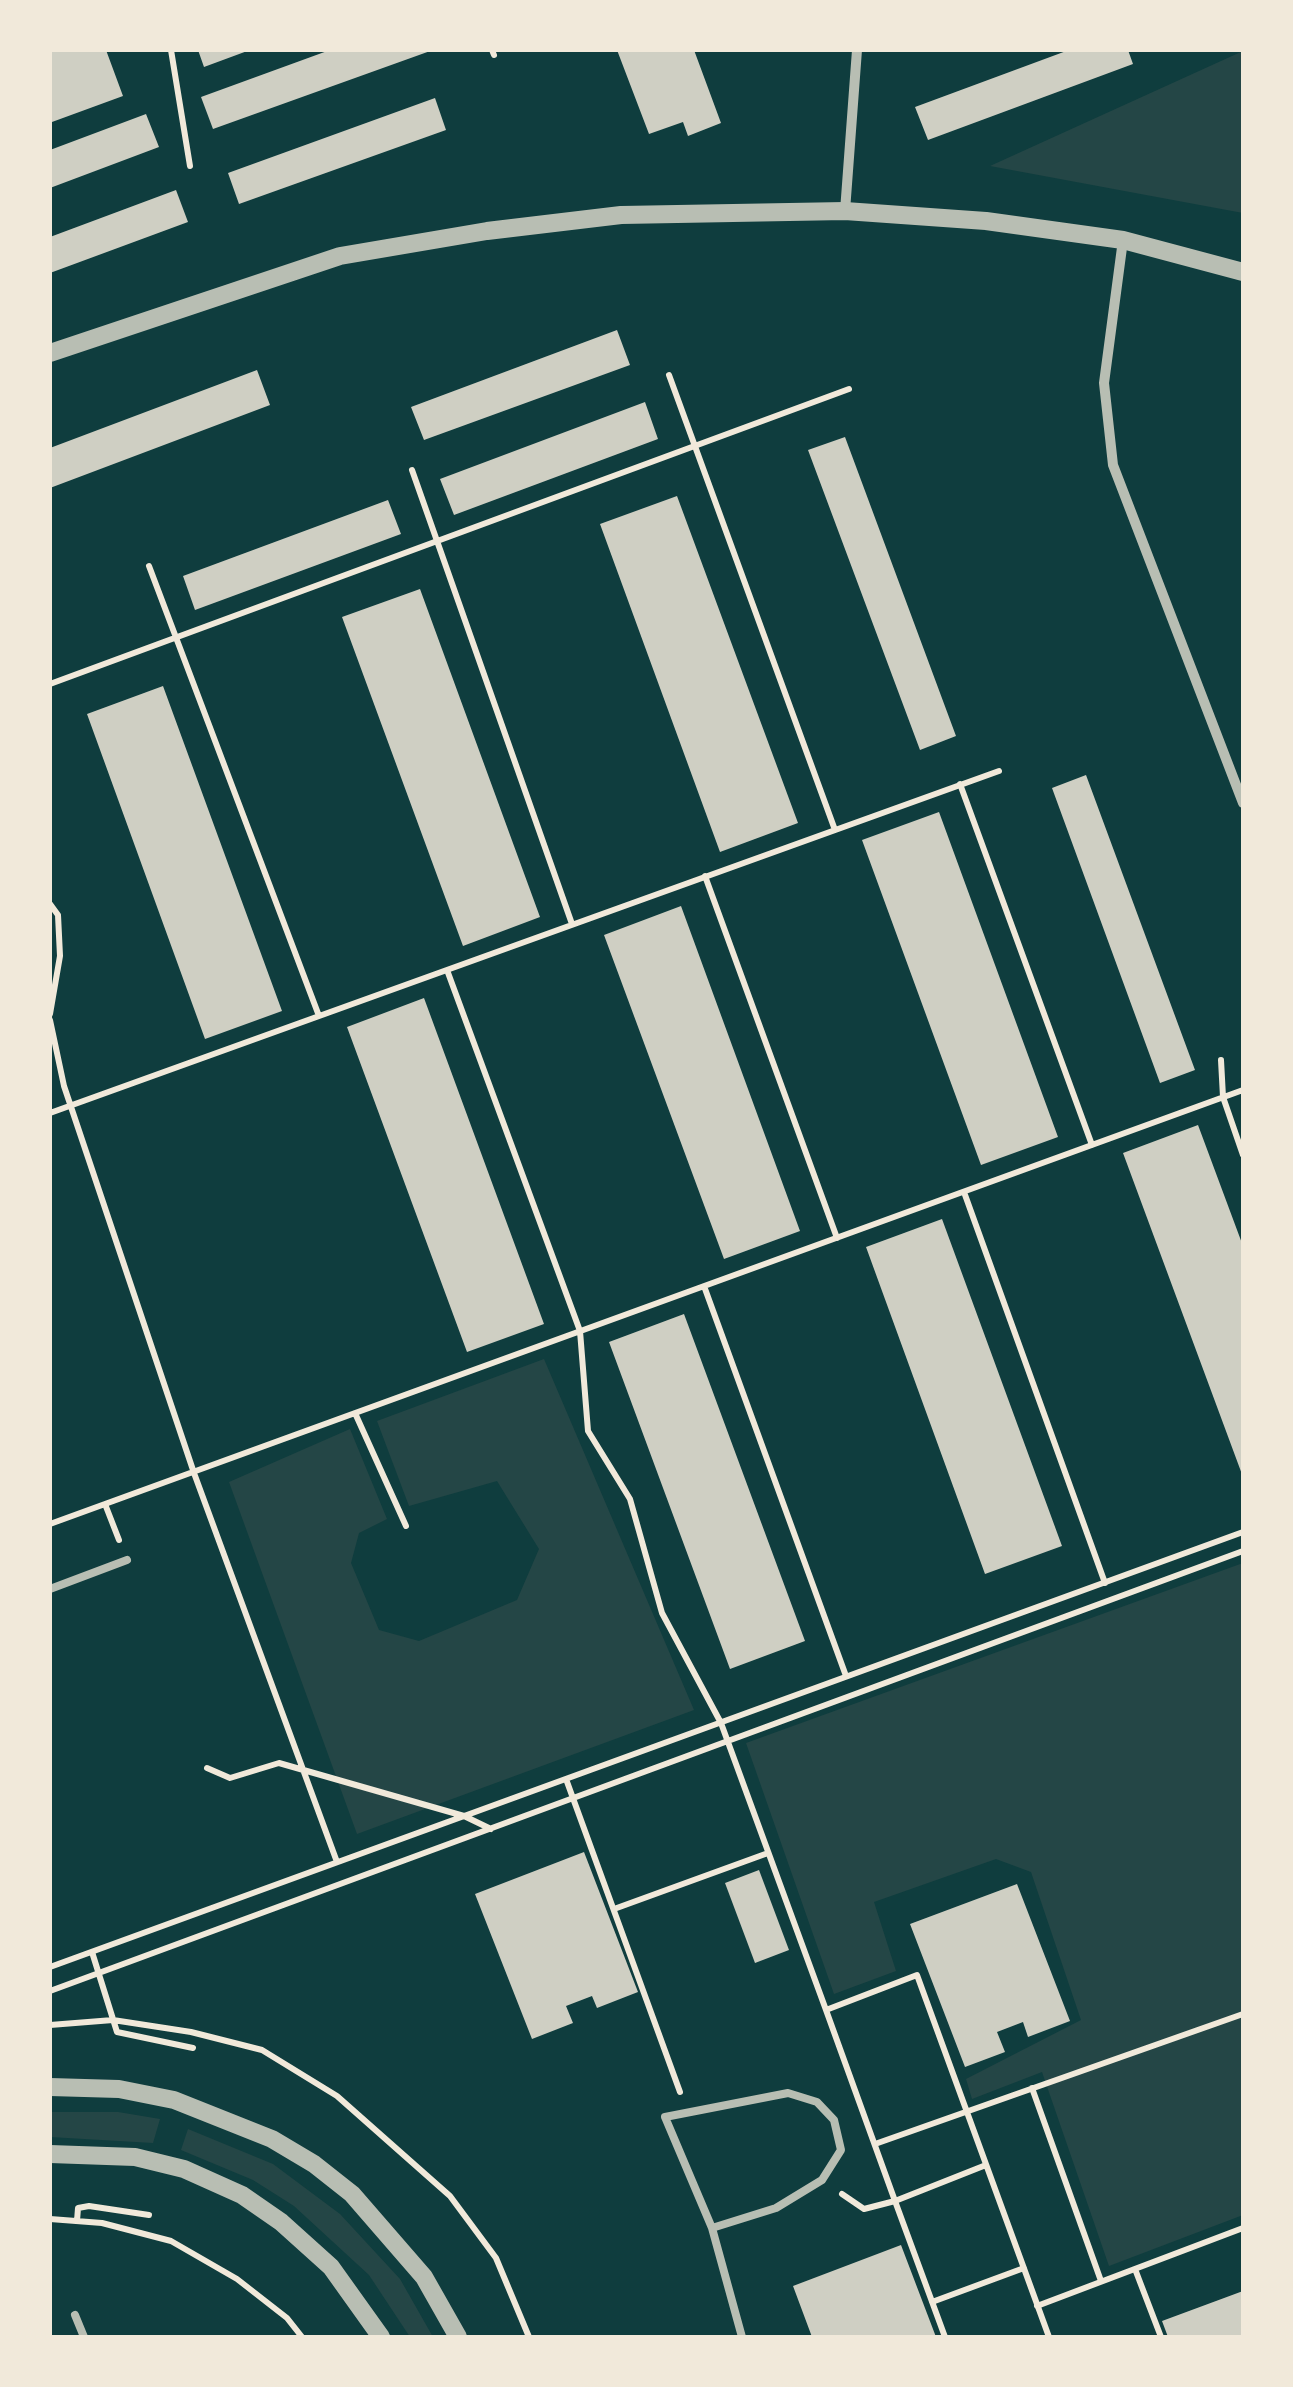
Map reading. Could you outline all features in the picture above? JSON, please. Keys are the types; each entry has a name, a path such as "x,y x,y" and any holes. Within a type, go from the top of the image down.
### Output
{"street":[{"path":"844,210 857,50"},
{"path":"50,353 340,256 622,214 844,210 986,221 1122,240 1243,272"},
{"path":"1122,240 1104,383 1113,465 1243,803"},
{"path":"50,2088 119,2089 174,2100 272,2139 314,2164 352,2194 424,2277 458,2337"},
{"path":"50,2154 135,2157 184,2169 242,2196 281,2222 332,2267 381,2337"}],"lane":[{"path":"50,1589 128,1560"},
{"path":"712,2228 776,2208 822,2180 841,2150 834,2120 817,2102 788,2094 665,2117 712,2228 742,2337"},
{"path":"75,2316 84,2337"}],"path":[{"path":"171,50 190,166"},
{"path":"668,375 835,830"},
{"path":"50,684 849,389"},
{"path":"412,470 572,924"},
{"path":"149,566 319,1016"},
{"path":"50,1112 999,771"},
{"path":"960,784 1092,1145"},
{"path":"706,876 837,1238"},
{"path":"50,904 58,915 60,956 50,1017 70,1105 194,1474 337,1862"},
{"path":"448,970 580,1331 588,1431 630,1499 662,1612 721,1723 946,2337"},
{"path":"1220,1060 1222,1097 1243,1155"},
{"path":"50,1524 1243,1090"},
{"path":"964,1192 1104,1582"},
{"path":"704,1286 846,1676"},
{"path":"355,1413 406,1526"},
{"path":"105,1504 128,1560"},
{"path":"50,1967 1243,1532"},
{"path":"50,1990 1243,1551"},
{"path":"208,1768 230,1778 280,1763 464,1816 492,1829"},
{"path":"566,1778 688,2113"},
{"path":"614,1909 768,1853"},
{"path":"92,1952 117,2032 194,2048"},
{"path":"826,2010 917,1975 1049,2337"},
{"path":"875,2144 1243,2014"},
{"path":"50,2024 113,2020 190,2032 262,2050 338,2096 450,2196 496,2258 529,2337"},
{"path":"1032,2088 1101,2281"},
{"path":"822,2180 864,2209 896,2202 986,2164"},
{"path":"77,2221 78,2208 89,2206 149,2214"},
{"path":"50,2219 171,2241 237,2280 287,2318 302,2337"},
{"path":"1038,2306 1243,2228"},
{"path":"932,2302 1024,2268"},
{"path":"1135,2268 1161,2337"}],"shaded area":[{"path":"1243,51 1243,213 990,166"},
{"path":"544,1359 694,1710 357,1834 229,1482 350,1429 387,1519 359,1533 351,1563 379,1630 419,1641 517,1600 539,1549 497,1481 409,1506 377,1421"},
{"path":"1243,1563 1243,2215 1109,2266 1042,2072 972,2099 966,2079 1081,2020 1031,1872 996,1859 874,1902 896,1971 834,1994 746,1743"},
{"path":"50,2112 118,2112 160,2119 153,2143 50,2137"},
{"path":"188,2129 273,2164 340,2214 400,2279 433,2337 410,2337 369,2275 294,2206 253,2180 181,2150"}],"building":[{"path":"50,50 106,50 123,96 52,122"},
{"path":"198,50 250,50 204,67"},
{"path":"330,50 433,50 213,129 201,97"},
{"path":"617,50 694,50 721,123 688,136 683,122 649,134"},
{"path":"1069,50 1128,50 1133,64 928,140 915,107"},
{"path":"435,98 446,130 239,204 228,173"},
{"path":"146,114 159,147 50,188 50,150"},
{"path":"176,190 188,222 50,273 50,237"},
{"path":"617,330 630,365 424,440 411,407"},
{"path":"257,370 270,405 50,488 50,448"},
{"path":"645,402 658,439 454,515 440,479"},
{"path":"845,437 956,736 920,750 808,450"},
{"path":"677,496 798,823 720,852 600,524"},
{"path":"388,500 401,534 195,610 183,576"},
{"path":"420,589 540,917 463,946 342,617"},
{"path":"163,686 282,1011 205,1039 87,714"},
{"path":"1086,775 1195,1070 1160,1083 1052,788"},
{"path":"939,812 1058,1137 981,1165 862,840"},
{"path":"681,906 800,1231 724,1259 604,935"},
{"path":"424,998 544,1324 467,1352 347,1027"},
{"path":"1198,1125 1243,1246 1243,1477 1123,1153"},
{"path":"942,1219 1062,1546 985,1574 866,1247"},
{"path":"684,1314 805,1641 730,1669 609,1342"},
{"path":"584,1852 638,1992 597,2008 592,1996 566,2006 573,2023 532,2039 475,1894"},
{"path":"759,1870 789,1950 755,1963 725,1883"},
{"path":"1017,1884 1070,2021 1028,2037 1023,2022 997,2032 1005,2052 965,2067 910,1924"},
{"path":"901,2245 936,2337 812,2337 793,2286"},
{"path":"1243,2291 1243,2337 1168,2337 1162,2321"}]}
